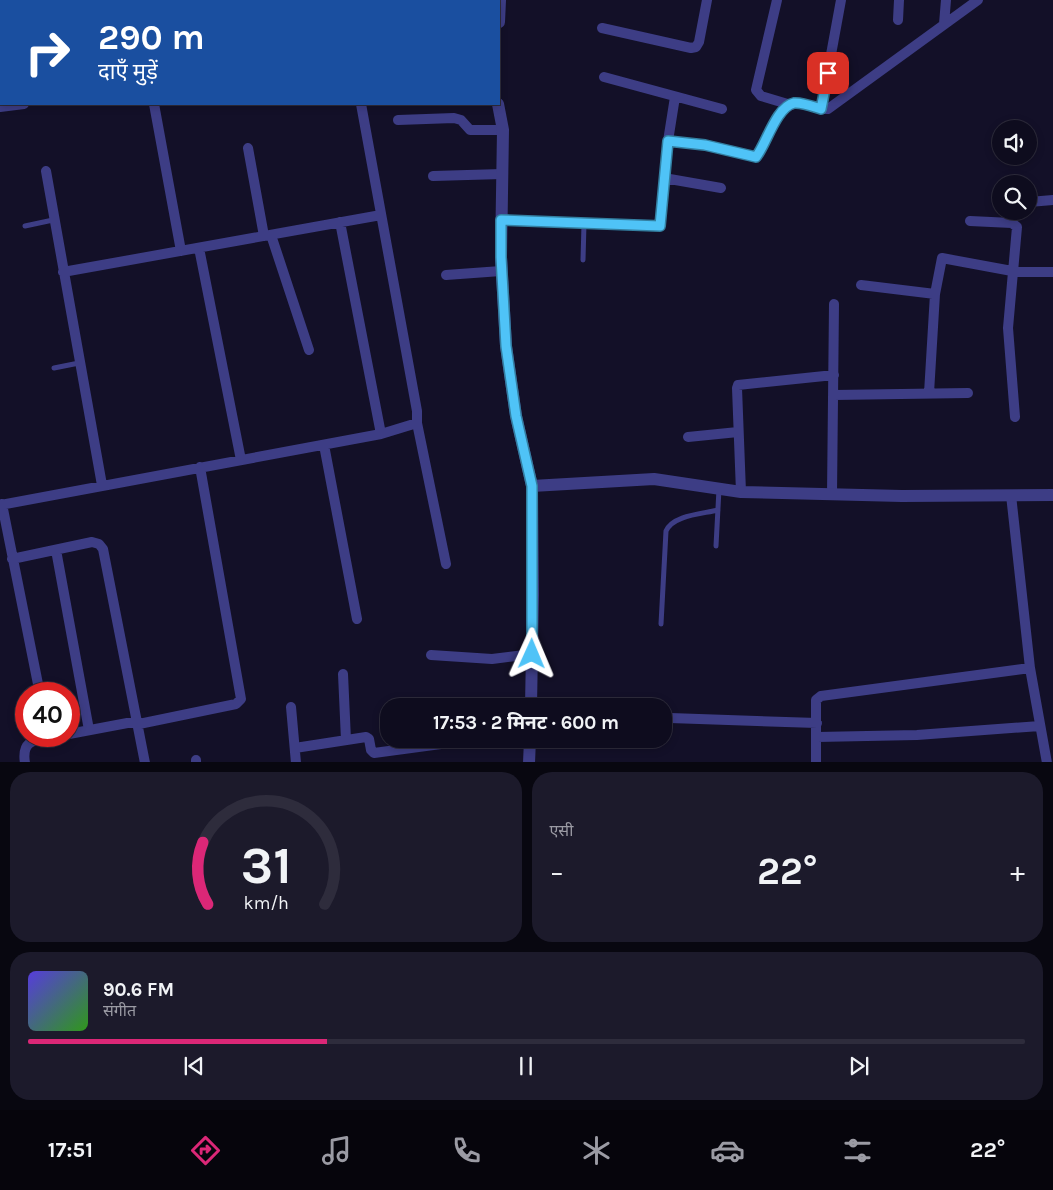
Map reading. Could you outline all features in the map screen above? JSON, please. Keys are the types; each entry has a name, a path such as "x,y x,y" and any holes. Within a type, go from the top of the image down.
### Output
{"street":[{"path":"602,28 691,48 696,47 707,0"},
{"path":"777,0 756,90 761,96 791,105 799,104 821,109 832,107 978,0"},
{"path":"821,109 841,0"},
{"path":"898,20 899,0"},
{"path":"944,24 946,0"},
{"path":"604,77 722,109"},
{"path":"501,220 660,226 668,141 675,97"},
{"path":"0,107 16,105"},
{"path":"154,105 182,251"},
{"path":"361,105 417,411 417,423 446,564"},
{"path":"498,105 503,130 501,220 506,346 516,416 532,486 531,698"},
{"path":"668,141 705,145 756,157 778,118 791,105"},
{"path":"398,120 454,118 461,120 470,130 503,130"},
{"path":"248,148 267,236 309,350"},
{"path":"46,171 53,220 102,485"},
{"path":"433,176 502,174"},
{"path":"664,178 721,188"},
{"path":"1037,201 1053,200"},
{"path":"63,272 381,215"},
{"path":"340,222 381,434"},
{"path":"970,222 1016,224 1008,353 1015,416"},
{"path":"199,248 241,460"},
{"path":"929,393 935,294 942,258 1012,272 1053,272"},
{"path":"446,275 502,271"},
{"path":"861,285 935,294"},
{"path":"832,494 834,304"},
{"path":"741,492 736,388 741,383 834,375"},
{"path":"834,395 968,393"},
{"path":"38,682 1,505 381,434 417,423"},
{"path":"688,437 738,432"},
{"path":"324,445 357,619"},
{"path":"80,732 138,723 236,704 241,699 200,467"},
{"path":"532,486 654,479 741,492 1053,495"},
{"path":"1011,495 1030,668 1048,762"},
{"path":"12,559 92,542 99,544 103,550 145,762"},
{"path":"56,550 89,730"},
{"path":"431,656 492,659 532,654"},
{"path":"816,762 816,700 821,696 1030,668"},
{"path":"343,674 346,740"},
{"path":"291,707 296,762"},
{"path":"672,718 817,723"},
{"path":"817,737 856,734 917,735 1040,726"},
{"path":"295,748 368,738 371,750 374,753 411,748"},
{"path":"25,762 24,754 27,747"},
{"path":"529,762 530,748"}],"lane":[{"path":"26,226 53,220"},
{"path":"583,260 584,224"},
{"path":"54,368 79,363"},
{"path":"716,546 719,489"},
{"path":"660,624 666,531 668,525 678,520 718,510"}],"route":[{"path":"532,654 532,486 516,416 506,346 501,220 660,226 662,222 664,162 666,143 668,141 705,145 756,157 778,118 788,107 794,103 821,109 828,73"}]}
